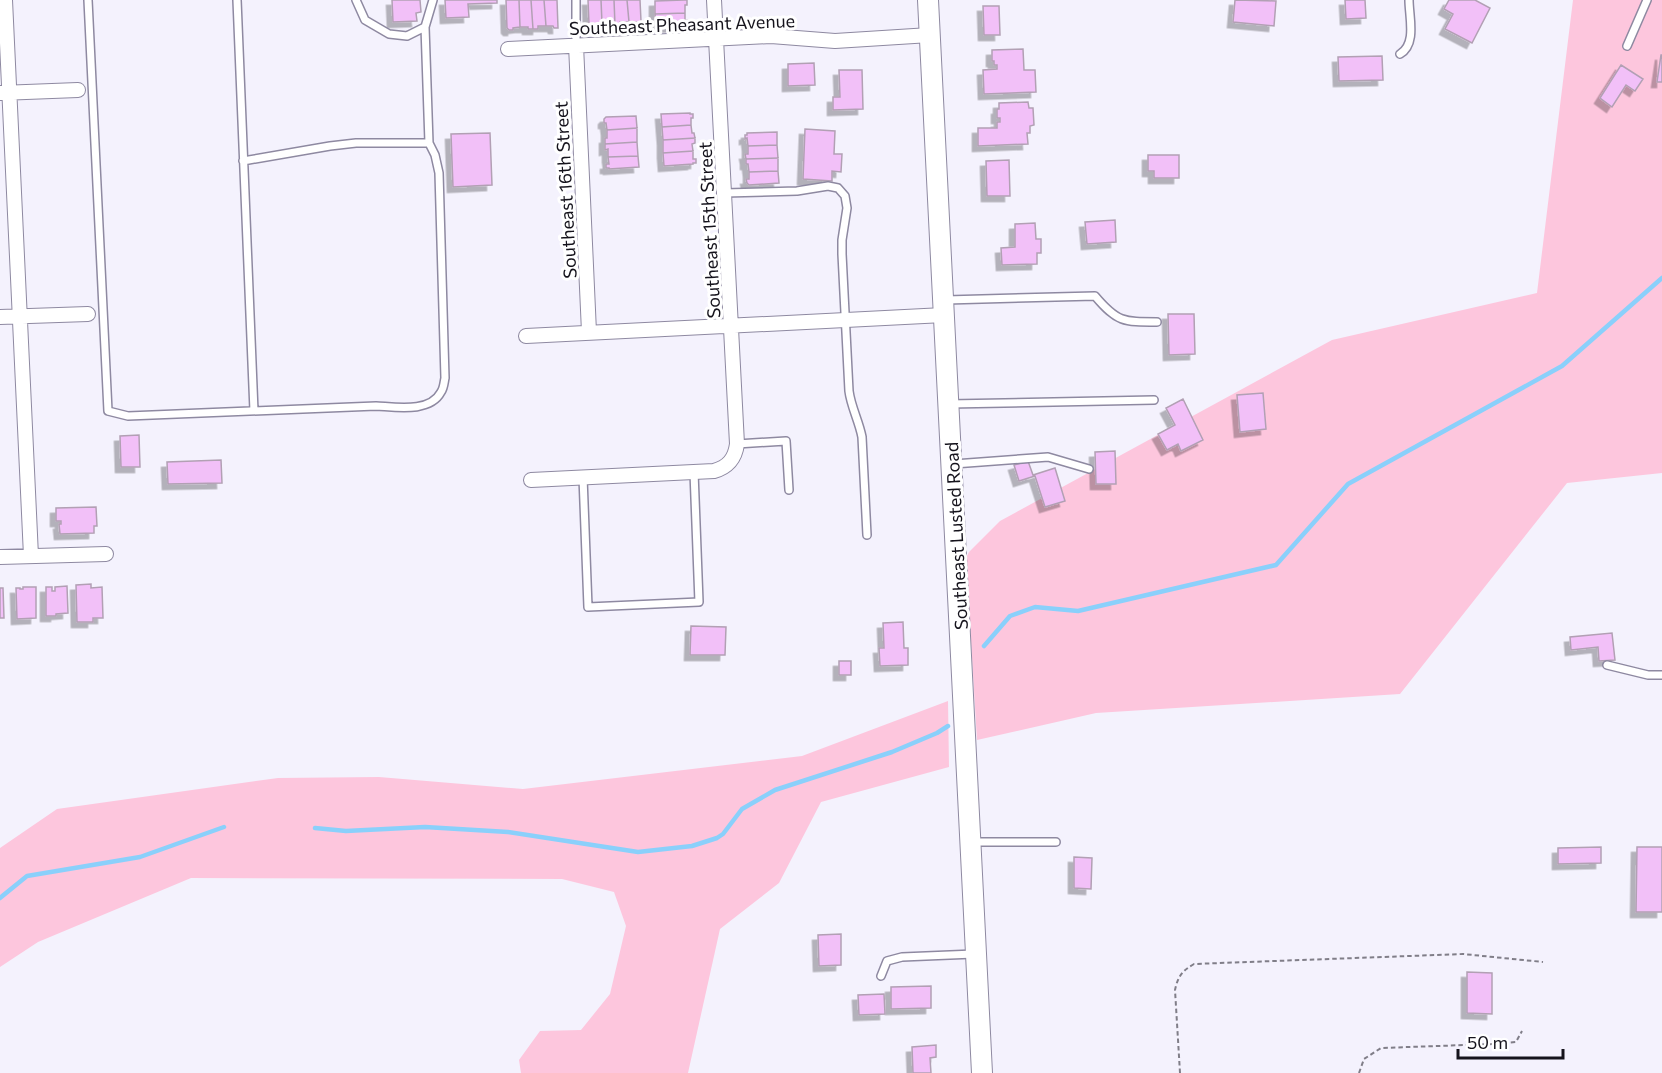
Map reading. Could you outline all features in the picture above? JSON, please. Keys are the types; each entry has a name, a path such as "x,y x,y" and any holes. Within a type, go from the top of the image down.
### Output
{"main road":[{"name":"Southeast Lusted Road","path":"928,0 982,1073"}],"street":[{"path":"5,0 4,93 20,316 31,556"},
{"name":"Southeast 15th Street","path":"714,0 732,325 735,451"},
{"name":"Southeast Pheasant Avenue","path":"508,49 716,38 787,36 835,40 930,35"},
{"name":"Southeast 16th Street","path":"576,45 589,333"},
{"path":"4,93 78,90"},
{"path":"526,336 845,320 944,308"},
{"path":"0,317 88,314"},
{"path":"531,480 714,471 731,462 735,451"},
{"path":"0,557 106,554"}],"lane":[{"path":"88,0 108,411 128,416 421,406 434,401 442,392 445,378 439,173 429,143 425,27 433,0"},
{"path":"237,0 254,411"},
{"path":"356,0 365,20 389,34 407,36 425,27"},
{"path":"576,0 576,45"},
{"path":"1400,54 1410,43 1408,0"},
{"path":"1627,46 1647,0"},
{"path":"243,161 356,142 429,143"},
{"path":"725,193 797,191 828,186 837,188 845,196 847,208 842,240 849,397 862,437 867,535"},
{"path":"944,308 1095,296 1110,314 1130,322 1157,322"},
{"path":"949,404 1154,400"},
{"path":"735,451 786,441 789,490"},
{"path":"952,464 1048,457 1089,469"},
{"path":"583,477 588,607 699,602 694,472"},
{"path":"1607,665 1648,675 1662,675"},
{"path":"970,842 1056,842"},
{"path":"881,976 887,961 902,957 976,954"}],"path":[{"path":"1180,1073 1175,990 1178,977 1194,964 1463,954 1543,962"},
{"path":"1359,1073 1364,1059 1381,1048 1516,1042 1521,1031"}],"shaded area":[{"path":"1573,0 1662,0 1662,473 1567,483 1400,694 1096,713 977,740 966,558 969,552 1000,521 1332,340 1537,293"},
{"path":"948,701 949,767 821,802 779,883 720,929 688,1073 521,1073 519,1060 540,1031 581,1030 610,994 626,926 614,892 562,879 191,878 38,942 0,967 0,848 57,809 278,778 379,777 523,789 802,756"}],"building":[{"path":"392,0 420,0 421,12 416,13 417,21 393,22"},
{"path":"445,0 497,0 497,3 468,4 469,17 446,18"},
{"path":"506,0 519,0 520,27 513,28 513,30 507,28"},
{"path":"519,0 531,0 533,29 520,27"},
{"path":"531,0 544,0 546,26 533,29"},
{"path":"544,0 557,0 558,28 546,26"},
{"path":"588,0 601,0 602,23 591,27 589,24"},
{"path":"601,0 614,0 615,25 602,23"},
{"path":"614,0 627,0 629,22 620,22 620,25 615,25"},
{"path":"627,0 640,0 640,24 629,22"},
{"path":"687,0 685,13 655,14 655,1"},
{"path":"1235,0 1276,1 1274,26 1233,22"},
{"path":"1345,0 1365,0 1366,18 1346,19"},
{"path":"1449,0 1475,0 1490,8 1472,43 1445,29 1453,14 1444,9"},
{"path":"983,6 999,6 1000,35 984,35"},
{"path":"685,13 685,21 688,20 686,26 656,27 655,14"},
{"path":"1023,49 1024,70 1035,70 1036,92 984,94 983,70 997,69 997,65 994,65 992,61 992,50"},
{"path":"1661,55 1662,82 1657,82"},
{"path":"1382,56 1383,80 1339,81 1338,57"},
{"path":"814,63 815,85 788,86 788,64"},
{"path":"1621,65 1643,79 1635,91 1626,85 1612,107 1600,98"},
{"path":"839,70 862,70 863,109 833,110 833,97 840,97"},
{"path":"1028,102 1029,108 1033,108 1034,125 1030,126 1030,133 1027,133 1028,144 978,146 978,128 997,128 997,122 1000,122 1000,118 997,118 999,103"},
{"path":"661,114 693,114 691,125 662,127"},
{"path":"636,116 637,128 607,130 606,123 604,123 606,117"},
{"path":"691,125 695,138 663,140 662,127"},
{"path":"637,128 637,142 605,144 607,130"},
{"path":"805,129 835,131 834,154 842,154 841,172 832,171 832,181 803,179"},
{"path":"777,132 777,145 748,146 747,138 745,139 747,133"},
{"path":"490,133 492,185 453,187 451,134"},
{"path":"695,138 695,143 692,144 693,151 663,153 663,140"},
{"path":"637,142 638,156 608,157 608,149 605,150 605,144"},
{"path":"777,145 778,158 746,159 748,146"},
{"path":"693,151 693,159 696,159 696,163 664,166 663,153"},
{"path":"1148,155 1179,155 1179,178 1154,178 1154,171 1148,171"},
{"path":"638,156 639,167 606,168 606,164 609,164 608,157"},
{"path":"778,158 778,171 749,172 748,164 746,164 746,159"},
{"path":"1009,160 1010,196 987,196 986,161"},
{"path":"778,171 779,183 749,185 747,183 749,172"},
{"path":"1115,220 1116,242 1087,244 1085,222"},
{"path":"1035,223 1036,239 1041,239 1041,253 1037,253 1037,264 1002,265 1001,248 1015,247 1015,224"},
{"path":"1168,314 1194,314 1195,354 1169,355"},
{"path":"1263,393 1266,429 1240,432 1237,395"},
{"path":"1183,399 1203,440 1181,451 1178,444 1167,450 1158,434 1175,425 1166,408"},
{"path":"139,435 140,467 121,467 120,436"},
{"path":"1115,451 1116,484 1096,484 1095,452"},
{"path":"221,460 222,483 168,484 167,462"},
{"path":"1028,461 1033,475 1055,468 1065,501 1045,507 1035,476 1019,481 1014,465"},
{"path":"96,507 97,526 94,526 94,533 60,534 61,521 56,521 56,508"},
{"path":"91,584 91,588 102,587 103,618 93,618 93,622 77,622 76,585"},
{"path":"67,586 68,613 46,616 46,587 52,587 52,591 55,591 55,587"},
{"path":"23,587 36,587 36,618 17,619 16,588 23,589"},
{"path":"0,588 3,588 4,618 0,618"},
{"path":"903,622 904,648 908,648 908,665 880,666 879,648 884,648 883,623"},
{"path":"691,626 726,627 725,655 690,655"},
{"path":"1612,633 1615,660 1599,661 1598,647 1571,650 1570,637"},
{"path":"839,661 851,661 851,675 839,675"},
{"path":"1601,847 1601,863 1558,864 1558,848"},
{"path":"1637,847 1662,847 1662,912 1636,912"},
{"path":"1074,857 1092,858 1091,889 1074,888"},
{"path":"841,934 841,965 819,966 818,935"},
{"path":"1467,972 1492,973 1492,1014 1467,1013"},
{"path":"931,986 931,1008 891,1009 891,987"},
{"path":"884,994 885,1014 859,1015 858,995"},
{"path":"936,1045 936,1057 930,1058 931,1073 913,1073 912,1047"}],"waterway":[{"path":"984,646 1010,616 1035,607 1078,611 1276,565 1348,484 1562,366 1662,278"},
{"path":"315,828 346,831 425,827 508,832 638,852 692,846 723,834 742,809 775,790 892,752 948,726"},
{"path":"0,898 27,876 140,857 224,827"}]}
